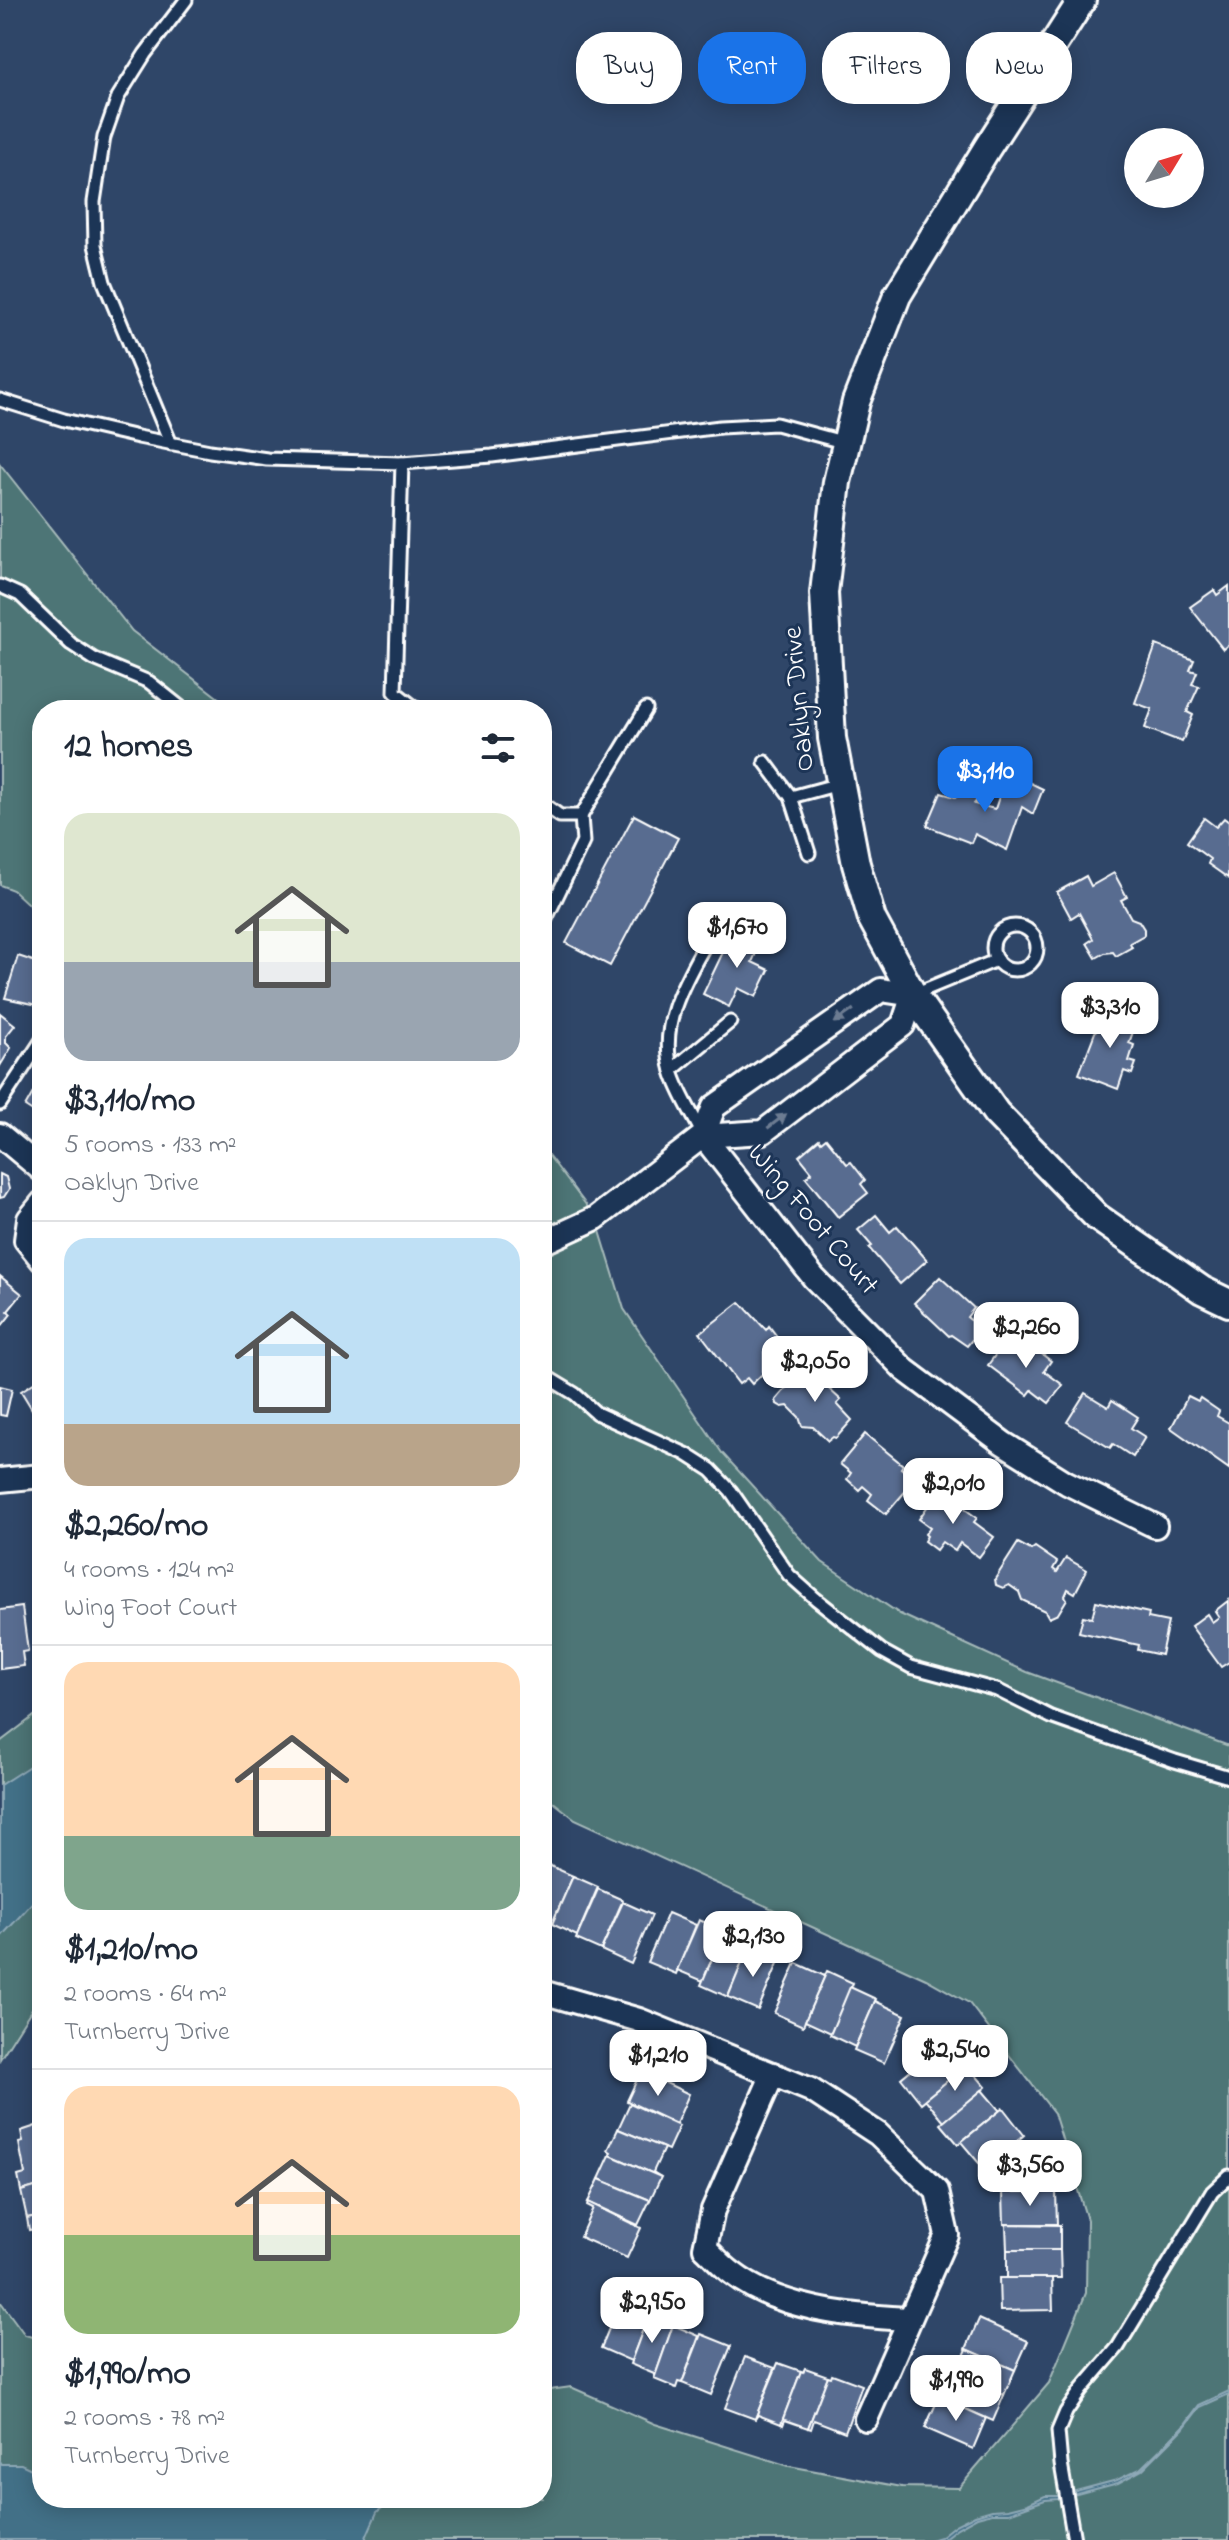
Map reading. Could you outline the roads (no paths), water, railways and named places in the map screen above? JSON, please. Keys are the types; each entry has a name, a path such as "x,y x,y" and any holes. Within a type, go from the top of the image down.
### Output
{"street":[{"name":"Oaklyn Drive","path":"1082,0 897,296 856,402 837,482 824,593 832,738 856,864 872,919 913,995 996,1113 1097,1217 1202,1290 1229,1303"},
{"path":"552,1238 596,1218 703,1136 714,1107 881,990 913,995 903,1025 763,1132 703,1136"},
{"path":"0,1135 32,1162"},
{"name":"Wing Foot Court","path":"703,1136 814,1278 905,1370 1003,1443 1067,1483 1155,1526"},
{"path":"32,1215 26,1240 32,1248"},
{"path":"0,1480 32,1477"},
{"path":"552,1995 639,2020 811,2090 878,2134 937,2191 947,2235 866,2419"},
{"path":"773,2074 713,2210 705,2248 732,2274 774,2297 848,2316 909,2319"}],"lane":[{"path":"171,444 104,282 95,245 94,202 104,137 118,97 145,54 186,0"},
{"path":"0,400 64,420 171,444 267,459 402,463 492,456 720,427 776,424 846,443"},
{"path":"402,463 395,692 405,700"},
{"path":"0,586 20,595 71,644 94,659 149,682 172,700"},
{"path":"552,906 583,842 581,816 646,709"},
{"path":"765,762 791,797 809,853"},
{"path":"791,797 839,784"},
{"path":"552,810 560,816 581,816"},
{"path":"703,1136 672,1070 668,1035 677,999 713,930"},
{"path":"913,995 997,960"},
{"path":"672,1070 730,1022"},
{"path":"0,1104 32,1055"},
{"path":"552,1380 575,1394 596,1413 673,1448 711,1470 731,1491 789,1575 882,1651 911,1667 997,1690 1051,1717 1229,1777"},
{"path":"1074,2540 1058,2431 1066,2412 1118,2347 1212,2192 1229,2176"}],"water":[{"path":"32,1764 32,1903 0,1938 0,1785"},
{"path":"1229,2391 1229,2394 1200,2407 1183,2429 1142,2470 1118,2483 1045,2500 1009,2513 977,2517 942,2540 930,2540 975,2515 1117,2480 1140,2469 1182,2428 1199,2405"},
{"path":"0,2461 2,2464 21,2464 32,2469 32,2508 382,2508 377,2512 365,2540 0,2540"}]}
